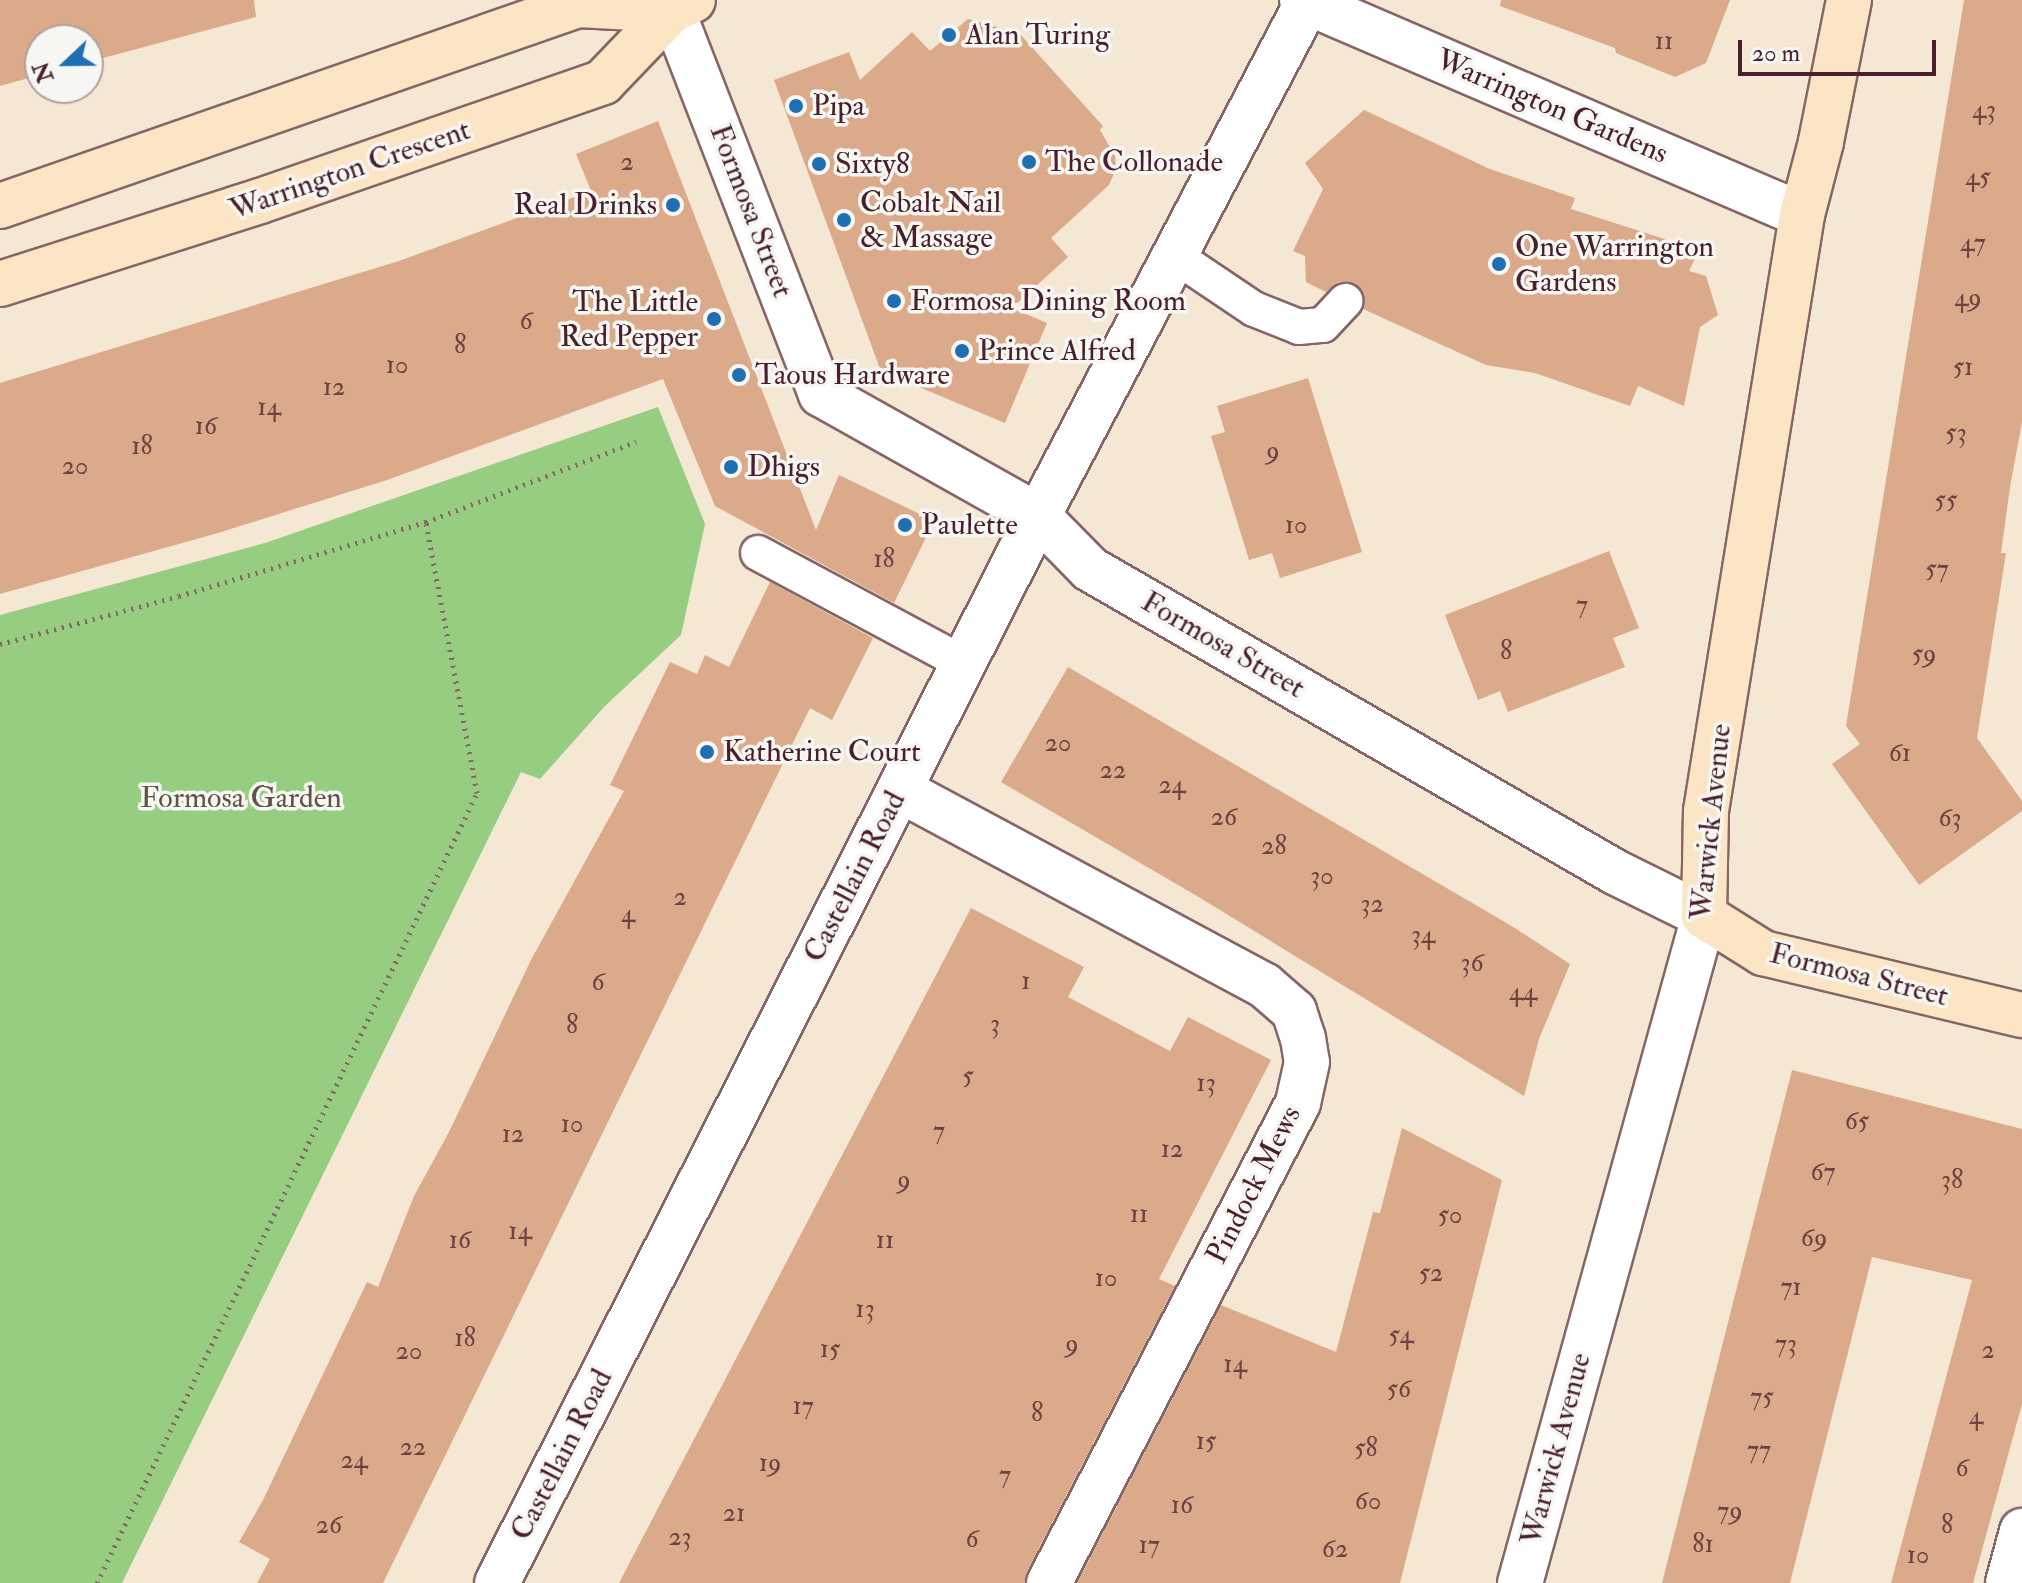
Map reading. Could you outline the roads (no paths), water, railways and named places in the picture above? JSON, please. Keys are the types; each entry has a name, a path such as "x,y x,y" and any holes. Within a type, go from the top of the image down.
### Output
{"street":[{"name":"Warwick Avenue","path":"1520,1583 1704,916 1706,811 1802,215 1821,142 1849,0"},
{"name":"Warrington Gardens","path":"1304,1 1802,215"},
{"name":"Castellain Road","path":"497,1583 963,663 1304,1"},
{"path":"0,206 578,5 682,5"},
{"name":"Warrington Crescent","path":"0,284 260,201 603,82 682,5"},
{"name":"Formosa Street","path":"682,5 821,394 1038,516 1090,569 1615,872 1704,916 1763,953 2022,1015"},
{"name":"Pindock Mews","path":"900,790 1264,985 1294,1011 1303,1038 1307,1062 1298,1103 1049,1583"},
{"path":"2008,1583 2022,1531"}],"lane":[{"path":"1175,256 1254,309 1299,327 1323,325 1345,301"},
{"path":"758,553 963,663"}],"place":[{"name":"Alan Turing","path":"949,35"},
{"name":"Pipa","path":"796,106"},
{"name":"The Collonade","path":"1029,162"},
{"name":"Sixty8","path":"819,164"},
{"name":"Real Drinks","path":"673,205"},
{"name":"Cobalt Nail & Massage","path":"844,220"},
{"name":"One Warrington Gardens","path":"1499,264"},
{"name":"Formosa Dining Room","path":"894,301"},
{"name":"The Little Red Pepper","path":"714,319"},
{"name":"Prince Alfred","path":"962,351"},
{"name":"Taous Hardware","path":"739,375"},
{"name":"Dhigs","path":"731,467"},
{"name":"Paulette","path":"905,525"},
{"name":"Katherine Court","path":"707,752"}],"park label":[{"name":"Formosa Garden","path":"241,798"}]}
